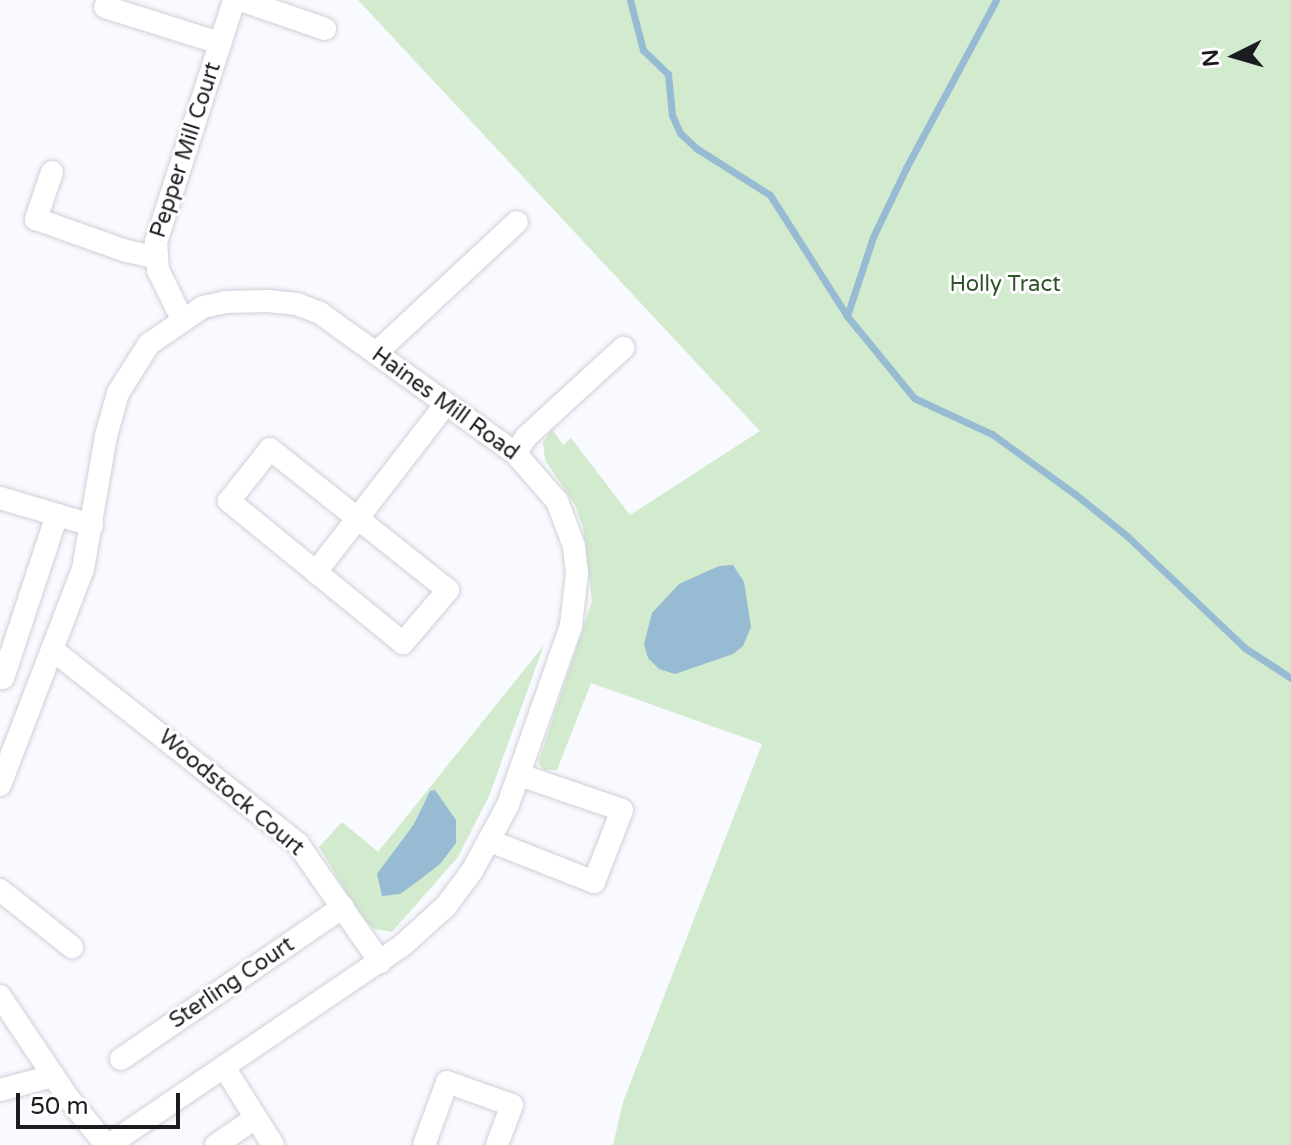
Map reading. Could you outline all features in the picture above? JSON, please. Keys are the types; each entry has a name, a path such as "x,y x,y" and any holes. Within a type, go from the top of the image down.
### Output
{"street":[{"name":"Pepper Mill Court","path":"182,319 154,257 156,242 234,0"},
{"path":"241,0 325,29"},
{"name":"Pepper Mill Court","path":"105,7 220,43"},
{"name":"Pepper Mill Court","path":"52,172 36,219 126,251 154,257"},
{"path":"376,353 517,222"},
{"name":"Haines Mill Road","path":"0,785 83,569 106,436 118,393 149,344 203,307 226,302 297,304 320,313 515,453 557,501 574,546 577,573 571,626 520,775 490,841 446,906 380,962 108,1145 53,1076 0,996"},
{"path":"515,453 526,437 623,348"},
{"path":"316,572 446,404"},
{"path":"270,449 360,517 448,590 403,643 316,572 229,501 270,449"},
{"path":"0,498 92,525"},
{"path":"37,693 1,677 57,515"},
{"name":"Woodstock Court","path":"54,651 291,838 380,962"},
{"path":"490,841 594,882 622,810 520,775"},
{"path":"0,890 72,947"},
{"name":"Sterling Court","path":"121,1059 343,907"},
{"path":"224,1067 273,1145"},
{"path":"0,1090 53,1076"},
{"path":"424,1145 447,1082 512,1105 497,1145"},
{"path":"216,1145 254,1119"}],"green space":[{"name":"Holly Tract","path":"358,0 1291,0 1291,1145 613,1145 623,1102 762,744 591,683 557,770 544,770 538,763 592,601 583,528 575,505 545,460 543,442 552,429 563,445 571,438 630,515 760,431"},
{"path":"544,645 489,796 458,857 392,932 374,929 362,918 319,847 342,822 378,852"}],"water":[{"path":"733,565 744,582 751,627 743,646 733,654 675,674 659,669 648,658 644,644 652,613 679,584 719,566"},
{"path":"435,790 456,820 456,843 440,864 400,894 382,896 377,874 414,824 430,791"}],"waterway":[{"path":"630,0 643,50 668,74 672,115 680,133 696,148 770,195 847,316 914,398 992,434 1075,494 1127,536 1245,648 1291,678"},
{"path":"847,316 873,237 906,168 996,0"}]}
